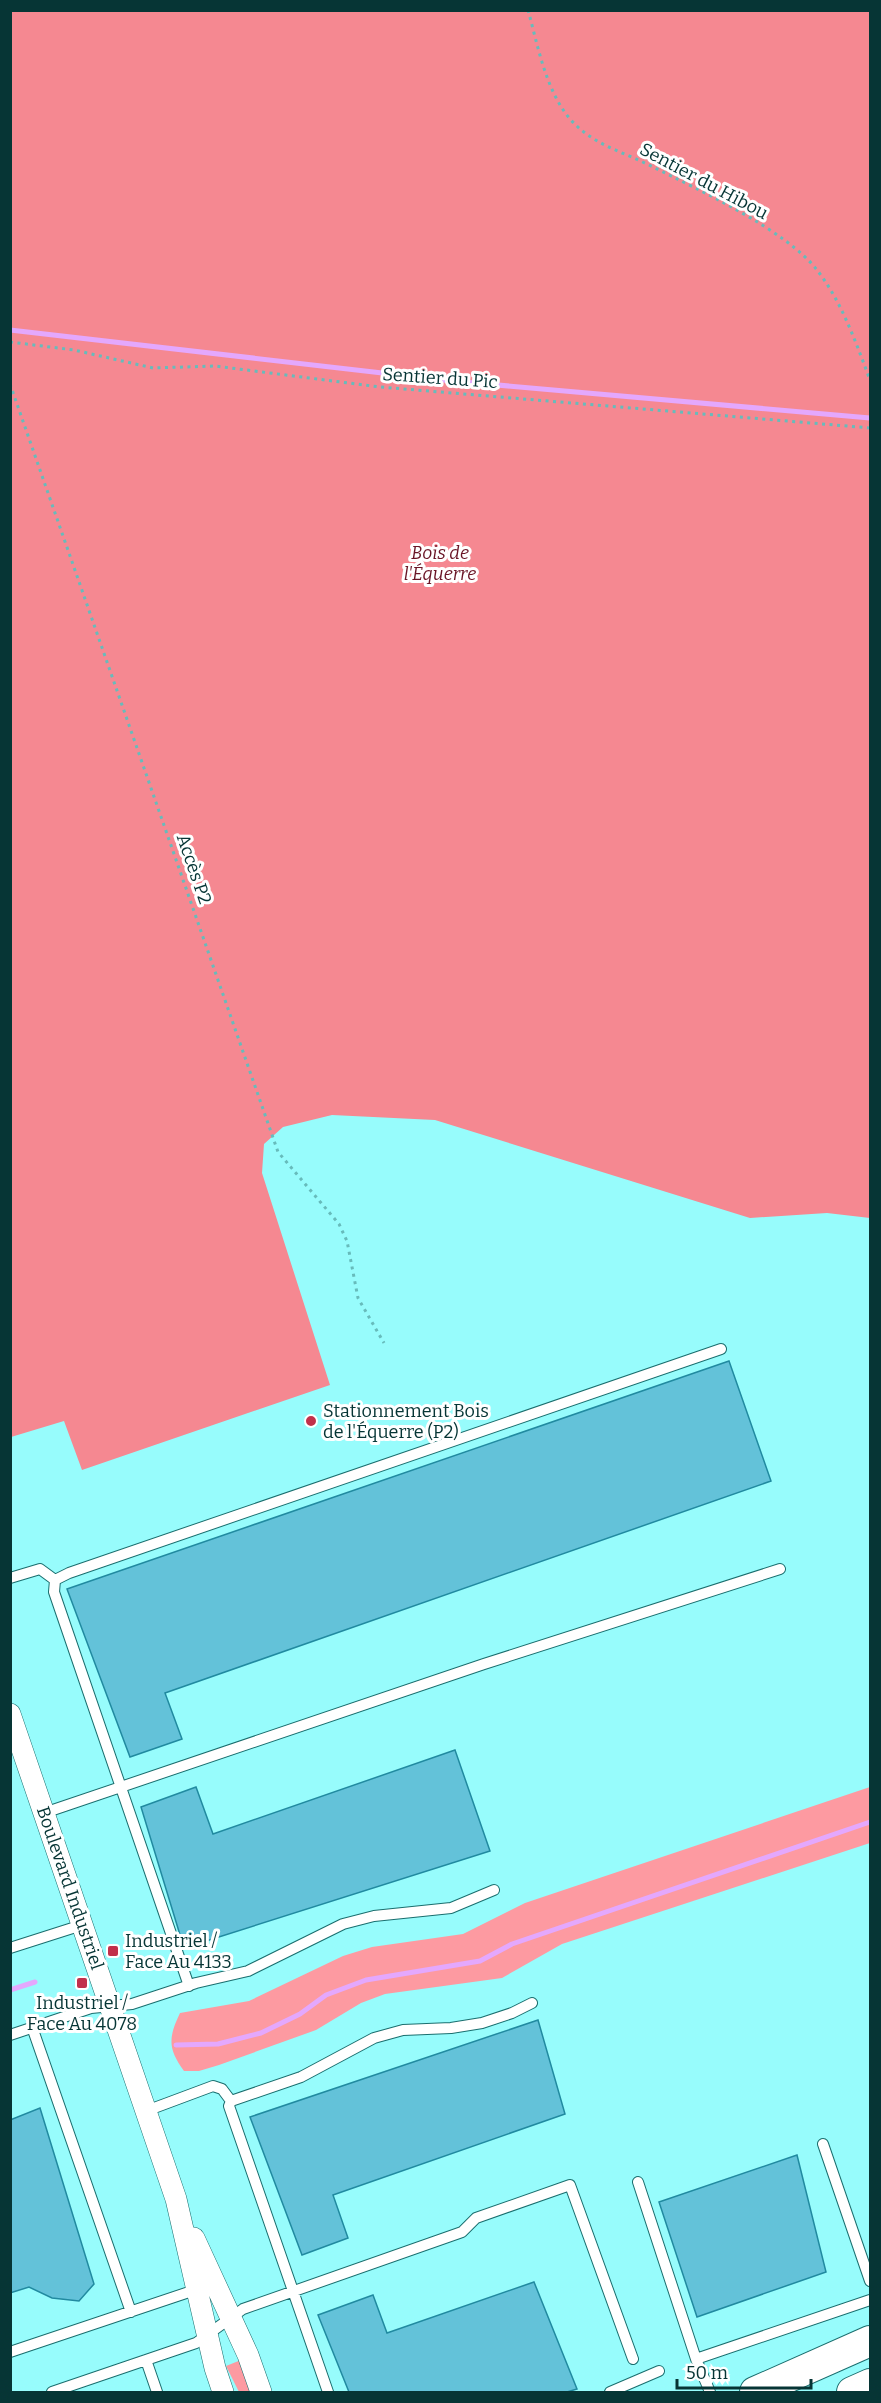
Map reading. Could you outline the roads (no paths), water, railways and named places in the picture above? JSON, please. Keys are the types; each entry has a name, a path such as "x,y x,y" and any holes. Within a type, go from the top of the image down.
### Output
{"main road":[{"path":"755,2392 870,2341"},
{"path":"852,2392 870,2384"}],"street":[{"name":"Boulevard Industriel","path":"10,1714 206,2287 207,2335 223,2392"},
{"name":"Boulevard Industriel","path":"206,2287 231,2317 249,2355 261,2392"}],"lane":[{"path":"56,1580 91,1565 721,1349"},
{"path":"10,1578 40,1569 56,1580"},
{"path":"44,1813 456,1673 780,1569"},
{"path":"56,1580 54,1592 189,1986"},
{"path":"10,2035 91,2008 132,2004 263,1965 300,1942 343,1924 374,1916 451,1908 494,1890"},
{"path":"10,1948 82,1925"},
{"path":"231,2101 301,2077 375,2037 403,2030 451,2028 482,2023 512,2013 532,2003"},
{"path":"32,2028 131,2312"},
{"path":"146,2111 213,2086 222,2089 231,2101"},
{"path":"231,2101 229,2106 328,2392"},
{"path":"823,2144 870,2281"},
{"path":"638,2182 696,2359 710,2392"},
{"path":"52,2392 196,2343 243,2309 462,2232 476,2218 570,2185 633,2359"},
{"path":"10,2352 206,2287"},
{"path":"696,2359 870,2300"},
{"path":"146,2360 157,2392"},
{"path":"610,2392 659,2371"}],"waterway":[{"path":"10,330 452,381 870,418"},
{"path":"176,2045 218,2044 261,2033 300,2014 326,1995 366,1980 480,1961 512,1944 870,1822"},
{"path":"10,1990 35,1982"}],"place":[{"name":"Stationnement Bois de l'Équerre (P2)","path":"311,1421"},
{"name":"Industriel / Face Au 4133","path":"113,1951"},
{"name":"Industriel / Face Au 4078","path":"82,1983"}],"park label":[{"name":"Bois de l'Équerre","path":"440,563"}]}
